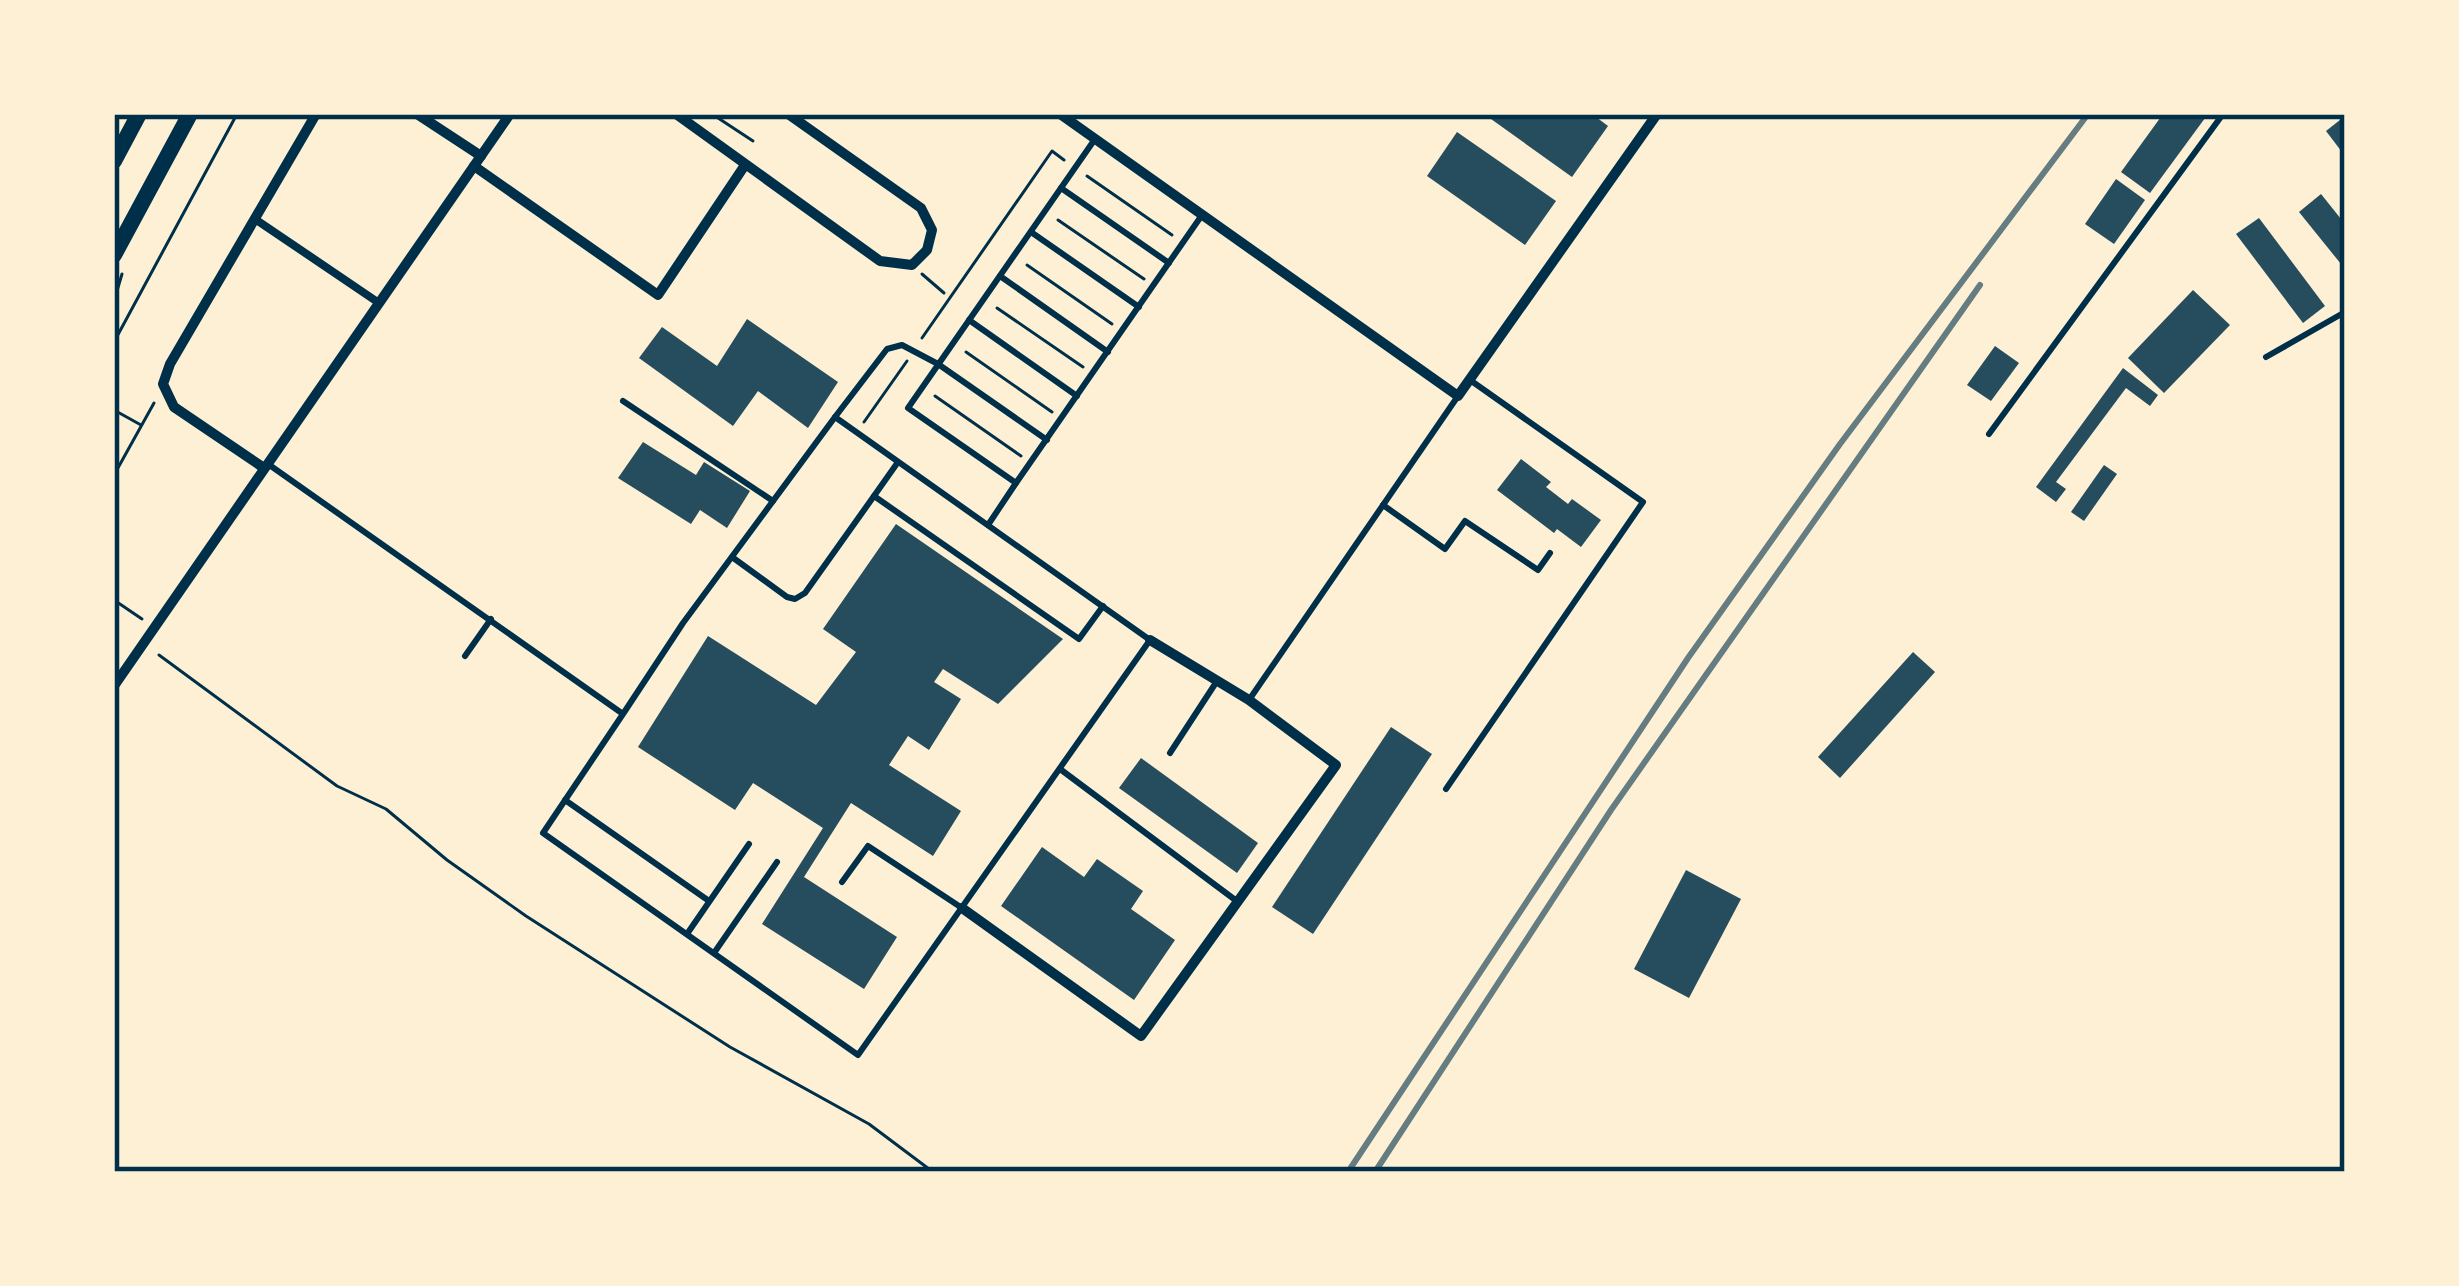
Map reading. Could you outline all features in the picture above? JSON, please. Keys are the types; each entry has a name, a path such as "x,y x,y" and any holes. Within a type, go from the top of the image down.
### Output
{"main road":[{"path":"114,161 140,114"},
{"path":"114,255 190,114"}],"street":[{"path":"266,466 174,407 163,384 170,364 316,114"},
{"path":"417,114 658,295 745,165"},
{"path":"114,686 511,114"},
{"path":"676,114 880,261 912,265 927,250 932,230 921,208 788,114"},
{"path":"1060,114 1458,396 1657,114"},
{"path":"255,219 379,303"},
{"path":"962,908 1141,1036 1336,765 1249,700 1150,640"},
{"path":"114,666 143,643"}],"lane":[{"path":"1989,434 2223,114"},
{"path":"1016,483 908,408 1095,139"},
{"path":"1061,188 1169,263"},
{"path":"988,525 1202,215"},
{"path":"1030,232 1138,307"},
{"path":"1000,276 1108,352"},
{"path":"2266,357 2345,313"},
{"path":"969,320 1077,396"},
{"path":"835,417 1150,640 858,1055 543,833 732,557 835,417 887,350 902,345 938,364 1046,440"},
{"path":"1446,788 1643,502 1471,378"},
{"path":"1249,700 1458,396"},
{"path":"623,400 773,501"},
{"path":"732,557 795,599 805,593 898,462"},
{"path":"266,466 623,713"},
{"path":"874,496 1079,639 1103,606"},
{"path":"1383,505 1445,549 1465,521 1538,570 1550,553"},
{"path":"465,656 491,620"},
{"path":"1170,753 1217,681"},
{"path":"1060,769 1238,902"},
{"path":"565,800 709,901"},
{"path":"686,934 749,844"},
{"path":"842,881 868,846 962,908"},
{"path":"714,952 777,862"}],"path":[{"path":"114,343 237,114"},
{"path":"712,114 753,142"},
{"path":"1022,195 1153,286"},
{"path":"991,240 1122,331"},
{"path":"912,265 944,293"},
{"path":"961,283 1092,374"},
{"path":"930,327 1061,419"},
{"path":"899,371 1030,463"},
{"path":"114,475 163,384"},
{"path":"114,410 143,426"},
{"path":"114,600 154,627"},
{"path":"143,643 337,786 386,809 526,916 730,1047 869,1124 933,1172"}],"building":[{"path":"1484,114 1592,114 1608,126 1572,177"},
{"path":"2163,114 2208,114 2150,193 2121,172"},
{"path":"2345,116 2345,156 2326,131"},
{"path":"1457,132 1556,201 1525,245 1427,176"},
{"path":"2116,179 2145,200 2114,244 2085,224"},
{"path":"2321,194 2345,224 2345,269 2299,212"},
{"path":"2259,218 2325,306 2303,323 2236,234"},
{"path":"2193,290 2230,325 2164,393 2128,358"},
{"path":"747,319 838,382 808,428 758,391 733,426 639,358 662,327 717,366"},
{"path":"1995,346 2019,363 1991,401 1967,385"},
{"path":"2123,368 2158,395 2150,406 2126,388 2056,482 2066,489 2056,502 2036,487"},
{"path":"643,442 696,475 704,462 750,491 727,528 700,510 691,524 618,478"},
{"path":"1521,459 1551,482 1546,487 1568,504 1572,499 1601,520 1581,547 1497,490"},
{"path":"2104,465 2117,474 2084,521 2071,512"},
{"path":"896,524 1063,639 998,704 943,669 934,682 961,699 929,750 908,736 889,765 961,811 933,856 851,803 804,877 897,937 864,989 762,924 823,828 753,783 735,810 638,747 708,636 816,705 856,652 823,629"},
{"path":"1913,652 1935,672 1840,778 1818,757"},
{"path":"1391,727 1432,754 1313,934 1272,907"},
{"path":"1141,758 1258,843 1237,873 1119,788"},
{"path":"1042,847 1084,877 1097,859 1143,891 1131,909 1175,940 1134,1000 1001,906"},
{"path":"1686,870 1741,899 1689,998 1634,969"}],"railway":[{"path":"1348,1172 1688,658 1840,444 2088,114"},
{"path":"1375,1172 1611,810 1980,285"}]}
